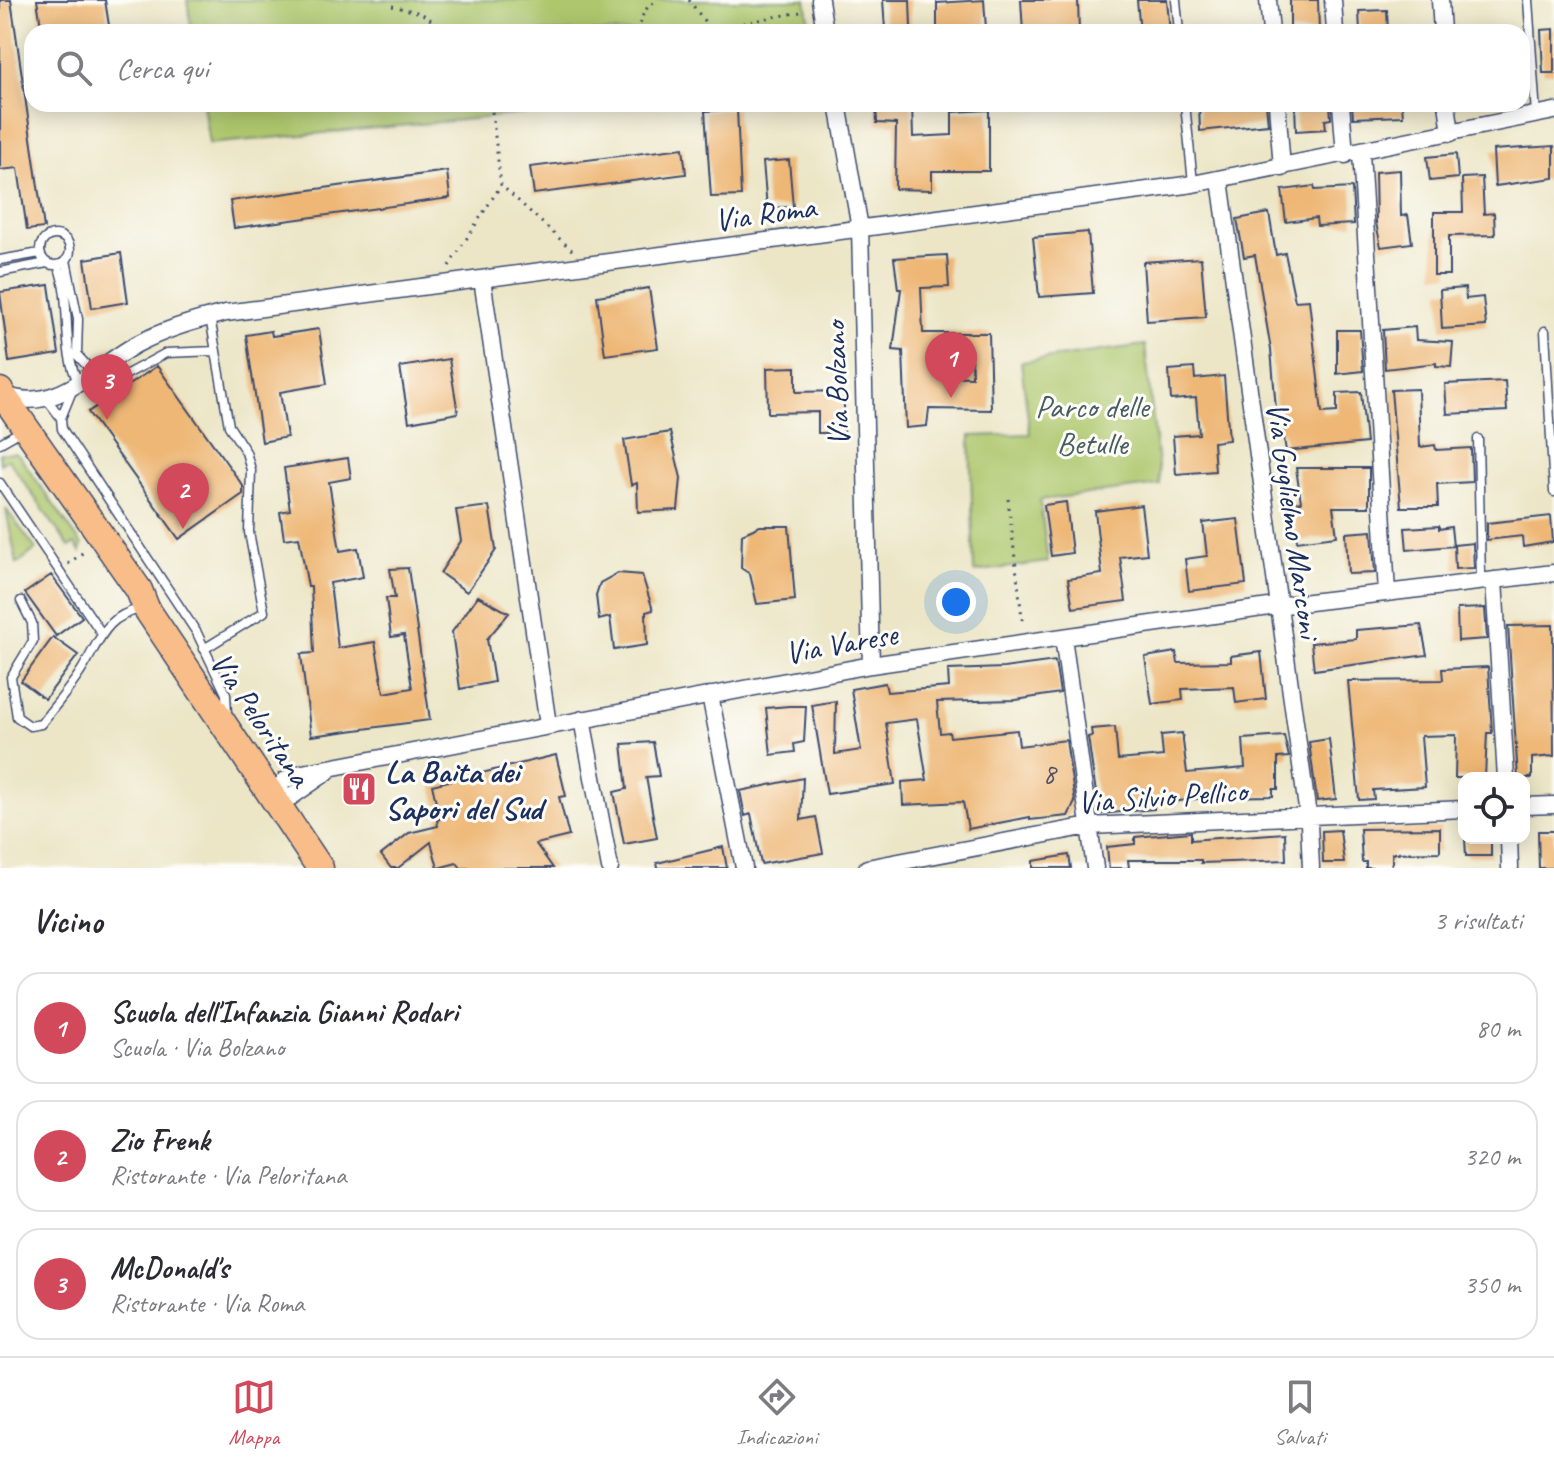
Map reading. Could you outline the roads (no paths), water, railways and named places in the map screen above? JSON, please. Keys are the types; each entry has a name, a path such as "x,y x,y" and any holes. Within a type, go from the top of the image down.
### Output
{"main road":[{"name":"Via Peloritana","path":"3,415 110,572 129,597 146,608"},
{"name":"Via Peloritana","path":"3,415 139,590 146,608 320,868"}],"street":[{"path":"1268,0 1270,24"},
{"path":"1333,0 1334,24"},
{"path":"1440,0 1442,24"},
{"path":"821,4 824,24"},
{"name":"Via Roma","path":"3,415 22,399 46,398 76,386 92,371 144,341 210,317 1220,180 1554,111"},
{"name":"Via Bolzano","path":"839,112 860,228 871,665"},
{"path":"1278,112 1282,168"},
{"path":"1343,112 1353,153 1387,593"},
{"path":"1448,112 1451,133"},
{"name":"Via Guglielmo Marconi","path":"1220,180 1276,606 1308,816 1311,868"},
{"path":"482,279 548,725"},
{"name":"Via Varese","path":"273,798 291,797 332,769 871,665 1276,606 1554,573"},
{"path":"1488,580 1505,772"},
{"path":"1063,637 1095,868"},
{"path":"710,695 744,868"},
{"path":"582,719 610,868"},
{"path":"1530,806 1554,805"},
{"name":"Via Silvio Pellico","path":"867,868 1089,826 1458,809"},
{"path":"1509,844 1510,868"}],"lane":[{"path":"1176,0 1178,24"},
{"path":"1528,0 1530,24"},
{"path":"1530,29 1536,115"},
{"path":"1186,112 1193,184"},
{"path":"40,253 45,240 58,236 68,244 62,262 70,324 68,356 76,386 61,418 62,429 78,458 188,617 226,694 225,728"},
{"path":"0,260 40,253"},
{"path":"40,253 47,263"},
{"path":"0,272 62,262"},
{"path":"62,262 78,319 77,355 92,371"},
{"path":"204,649 264,612 249,532 251,470 246,452 229,426 210,317"},
{"path":"1545,331 1554,492"},
{"path":"76,386 91,389 103,387 166,353 216,351"},
{"path":"46,398 61,418"},
{"path":"1478,439 1488,580"},
{"path":"0,483 100,631"},
{"path":"21,601 32,623 33,641 11,677 17,717 30,726 41,724 82,670 100,631 127,612 146,608"}],"place":[{"name":"Scuola dell'Infanzia Gianni Rodari","path":"951,398"},
{"name":"McDonald's","path":"107,420"},
{"name":"Zio Frenk","path":"183,529"},
{"name":"La Baita dei Sapori del Sud","path":"359,789"}],"park label":[{"name":"Parco delle Betulle","path":"1092,424"}]}
